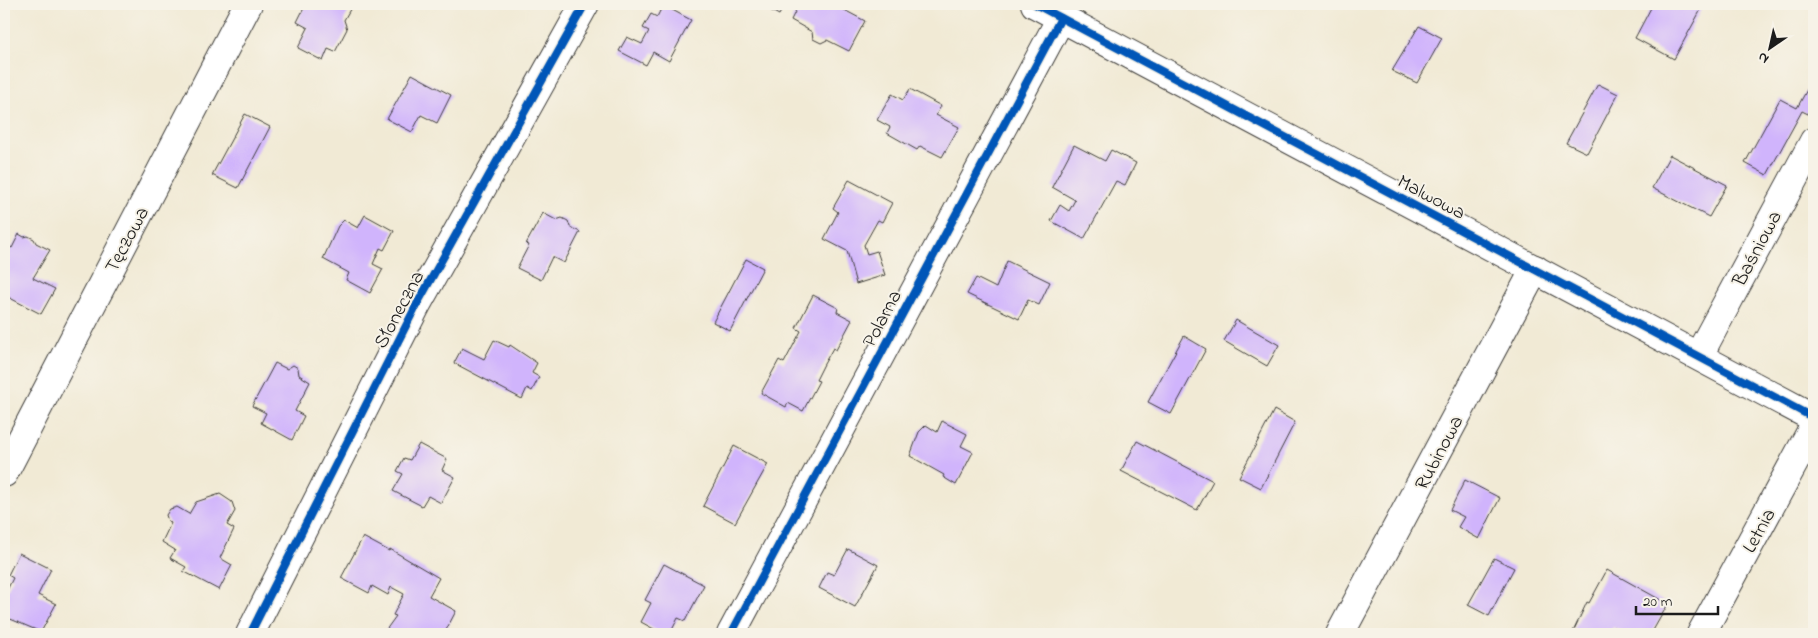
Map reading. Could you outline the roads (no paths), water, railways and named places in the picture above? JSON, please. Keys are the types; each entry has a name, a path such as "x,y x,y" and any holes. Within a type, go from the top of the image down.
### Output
{"street":[{"name":"Tęczowa","path":"4,473 248,4"},
{"name":"Słoneczna","path":"250,634 416,306 585,4"},
{"name":"Malwowa","path":"1035,4 1699,355 1814,418"},
{"name":"Polarna","path":"730,634 1061,18"},
{"name":"Baśniowa","path":"1699,355 1814,141"},
{"name":"Rubinowa","path":"1340,634 1536,269"},
{"name":"Letnia","path":"1701,634 1814,426"}]}
